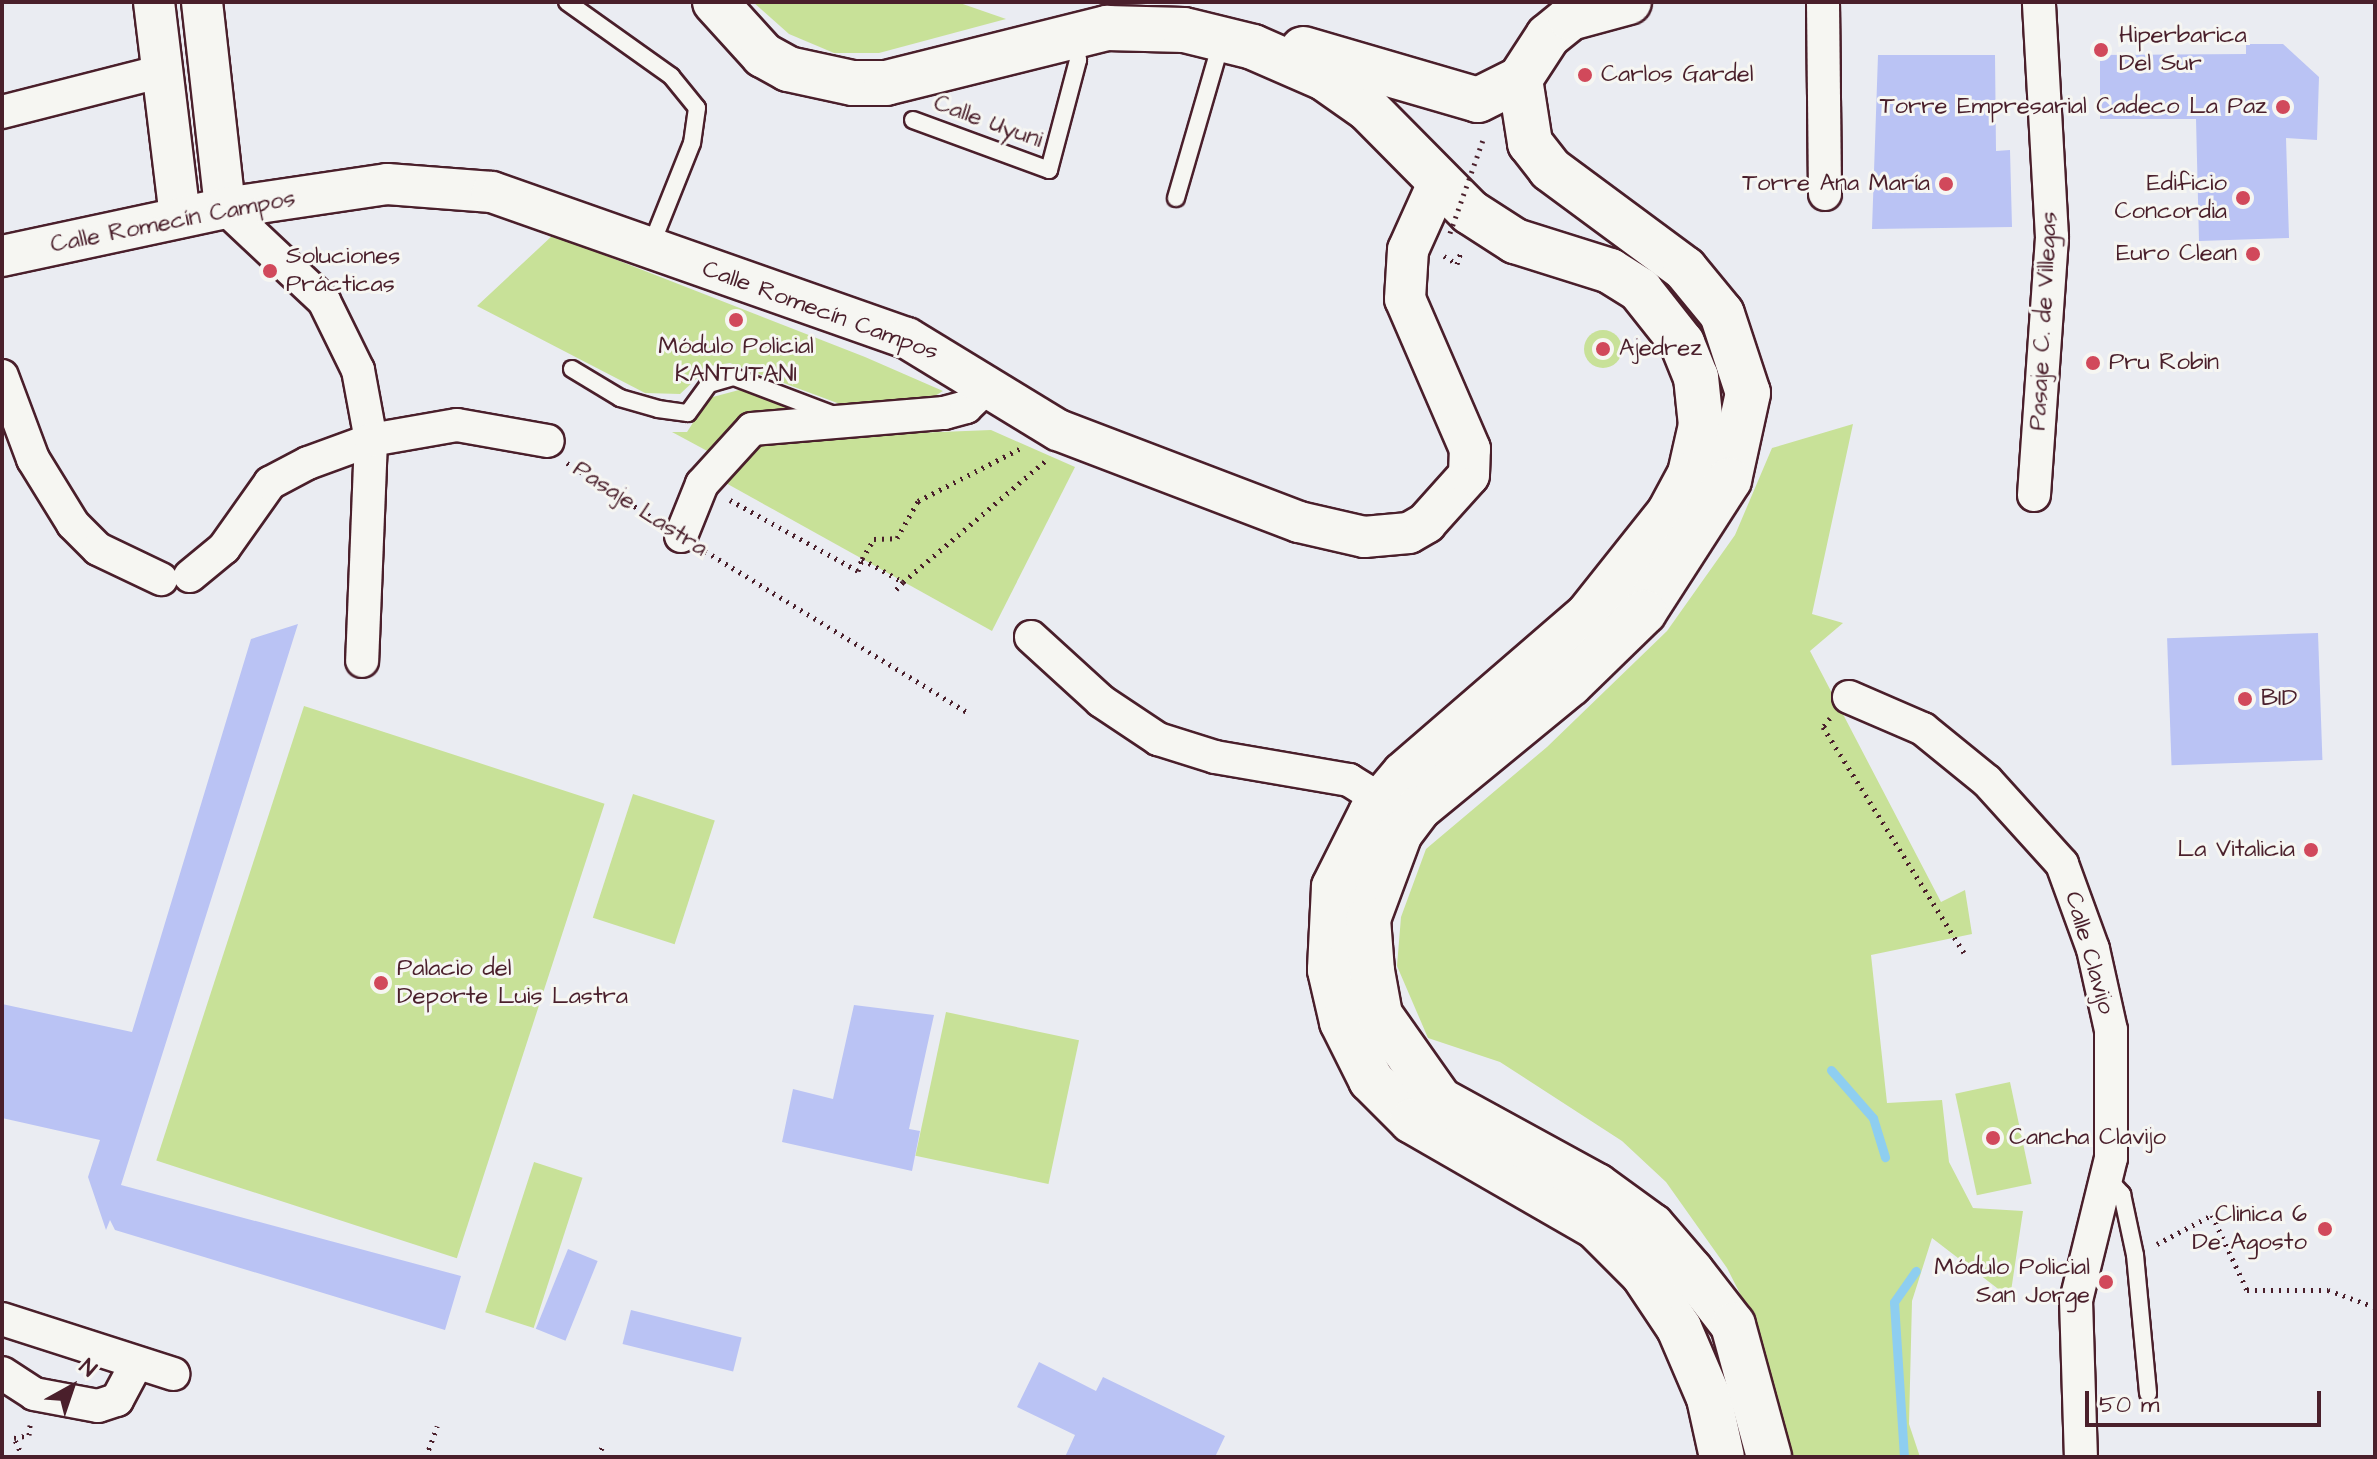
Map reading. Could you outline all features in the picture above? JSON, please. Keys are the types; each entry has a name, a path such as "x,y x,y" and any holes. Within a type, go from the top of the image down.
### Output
{"main road":[{"path":"715,2 763,55 788,69 853,83 886,83 1073,33 1142,26 1304,49 1461,98 1488,98 1520,79 1548,36 1570,18 1629,2"},
{"path":"1238,42 1324,78 1368,109 1439,181 1515,241 1610,271 1640,290 1682,343 1696,377 1701,425 1690,474 1621,581 1404,774 1386,823 1368,919 1380,1015 1403,1056 1440,1100 1597,1186 1652,1226 1733,1325 1769,1457"},
{"path":"1520,79 1530,143 1550,169 1685,269 1722,314 1748,393 1729,480 1644,612 1570,684 1419,808 1386,823 1348,851 1328,914 1330,970 1342,1022 1371,1080 1412,1121 1462,1153 1596,1227 1643,1274 1703,1384 1722,1457"}],"street":[{"path":"154,2 180,217"},
{"path":"202,2 225,208 324,301 358,370 371,440 362,661"},
{"path":"1823,2 1825,194"},
{"name":"Pasaje C. de Villegas","path":"2034,495 2052,237 2039,2"},
{"path":"2,112 163,71"},
{"name":"Calle Romecín Campos","path":"2,256 225,208 387,184 441,184 553,210 650,249 907,338 1068,434 1335,533 1388,536 1426,523 1469,475 1470,449 1405,299 1408,250 1439,181"},
{"path":"2,376 33,459 73,524 98,549 175,578 224,548 270,483 371,440 457,425 548,441"},
{"path":"681,536 702,484 752,429 944,413 966,407 988,386"},
{"path":"1031,637 1101,701 1158,739 1215,757 1349,780 1368,792 1386,823"},
{"name":"Calle Clavijo","path":"1849,697 1923,729 1987,781 2062,864 2111,1030 2108,1179 2076,1300 2081,1457"},
{"path":"2,1319 136,1365 173,1374"},
{"path":"2,1373 34,1394 108,1405 126,1390 136,1365"}],"lane":[{"path":"567,2 671,76 697,108 692,143 650,249"},
{"name":"Calle Uyuni","path":"913,120 1049,170 1078,60 1073,33"},
{"path":"1176,198 1238,42"},
{"path":"572,369 620,398 658,409 688,413 709,384 734,377 850,422"},
{"path":"2108,1179 2122,1194 2135,1255 2148,1393"}],"path":[{"path":"1449,232 1462,255 1457,264 1443,256 1449,232 1483,140"},
{"path":"702,484 858,571 874,539 897,538 918,501 1068,434"},
{"path":"895,591 1068,434"},
{"name":"Pasaje Lastra","path":"548,441 563,459 681,536 967,712"},
{"path":"862,559 903,582"},
{"path":"1849,697 1823,727 1964,953"},
{"path":"2135,1255 2212,1215 2247,1290 2328,1290 2375,1307"},
{"path":"23,1457 14,1438 33,1432 34,1394"},
{"path":"426,1457 437,1426"},
{"path":"598,1457 603,1445"}],"green space":[{"path":"753,2 957,2 1006,19 879,53 834,53 789,34"},
{"path":"553,235 865,357 943,391 928,400 840,404 730,363 710,366 680,394 645,393 477,306"},
{"name":"Ajedrez","path":"1603,330 1616,336 1622,349 1616,362 1603,368 1590,362 1584,349 1590,336"},
{"path":"739,390 814,414 744,416 711,453 672,432 687,432 709,398"},
{"path":"1853,424 1812,614 1843,623 1810,651 1941,902 1965,890 1972,934 1871,955 1887,1103 1942,1100 1949,1162 1973,1208 2023,1211 2010,1298 1932,1238 1912,1301 1909,1424 1920,1457 1791,1457 1760,1333 1727,1268 1666,1182 1622,1141 1500,1062 1428,1038 1397,966 1401,917 1426,849 1547,747 1667,631 1735,535 1772,448"},
{"path":"991,430 1075,467 992,631 724,482 764,439"},
{"name":"Palacio del Deporte Luis Lastra","path":"304,706 605,804 457,1258 156,1161"},
{"path":"633,794 715,821 675,944 593,918"},
{"path":"946,1012 1079,1040 1048,1184 915,1156"},
{"name":"Cancha Clavijo","path":"2010,1082 2032,1184 1977,1195 1955,1094"},
{"path":"534,1162 583,1178 534,1328 485,1312"}],"building":[{"path":"2246,44 2283,44 2319,77 2317,140 2286,138 2289,238 2199,241 2196,119 2100,119 2100,55 2246,54"},
{"path":"1878,55 1995,55 1996,151 2010,150 2012,227 1872,229"},
{"path":"298,624 121,1185 461,1276 445,1330 115,1230 110,1220 106,1230 88,1177 100,1140 2,1118 2,1004 132,1032 251,639"},
{"name":"BID","path":"2318,633 2322,760 2172,765 2167,638"},
{"path":"854,1005 934,1015 909,1129 920,1131 912,1171 782,1142 793,1089 833,1099"},
{"path":"568,1249 598,1261 565,1341 536,1329"},
{"path":"631,1310 742,1338 733,1372 623,1344"},
{"path":"1039,1362 1096,1391 1103,1377 1225,1436 1215,1457 1065,1457 1075,1435 1017,1407"}],"waterway":[{"path":"1831,1070 1873,1118 1885,1157"},
{"path":"1904,1457 1894,1302 1916,1271"}],"place":[{"name":"Hiperbarica Del Sur","path":"2101,50"},
{"name":"Carlos Gardel","path":"1585,75"},
{"name":"Torre Empresarial Cadeco La Paz","path":"2283,107"},
{"name":"Torre Ana María","path":"1946,184"},
{"name":"Edificio Concordia","path":"2243,198"},
{"name":"Euro Clean","path":"2253,254"},
{"name":"Soluciones Prácticas","path":"270,271"},
{"name":"Módulo Policial KANTUTANI","path":"736,320"},
{"name":"Ajedrez","path":"1603,349"},
{"name":"Pru Robin","path":"2093,363"},
{"name":"BID","path":"2245,699"},
{"name":"La Vitalicia","path":"2311,850"},
{"name":"Palacio del Deporte Luis Lastra","path":"381,983"},
{"name":"Cancha Clavijo","path":"1993,1138"},
{"name":"Clinica 6 De Agosto","path":"2325,1229"},
{"name":"Módulo Policial San Jorge","path":"2106,1282"}]}
